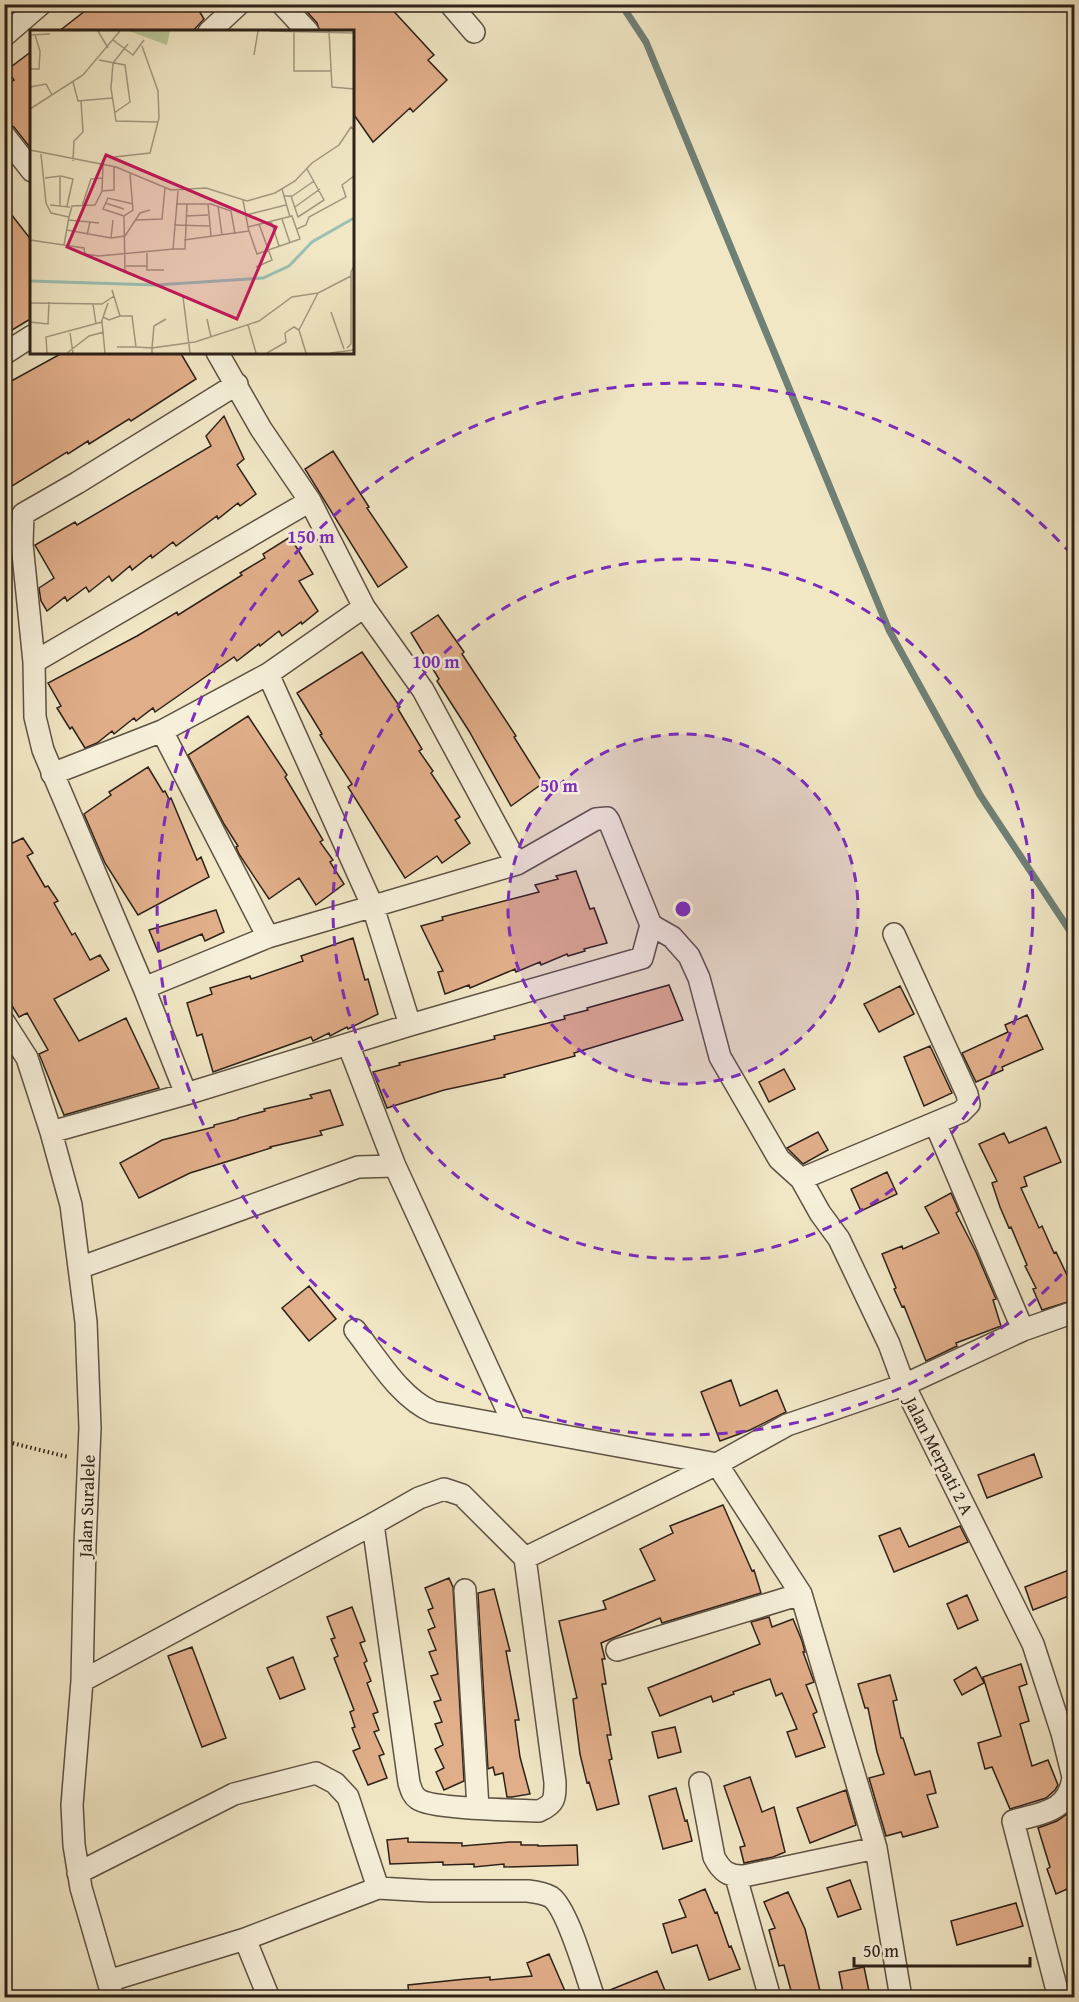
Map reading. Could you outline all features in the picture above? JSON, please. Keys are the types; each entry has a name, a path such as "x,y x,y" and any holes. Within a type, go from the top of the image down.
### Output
{"street":[{"path":"4,36 41,4"},
{"path":"211,30 239,4"},
{"path":"282,4 306,30"},
{"path":"450,4 474,32"},
{"path":"4,135 30,168"},
{"path":"6,351 30,337"},
{"path":"218,354 261,429 310,501 364,607 423,690 517,864"},
{"path":"186,1094 144,988 43,750 35,717 34,662 21,544 23,514 237,384"},
{"path":"34,662 310,501"},
{"path":"52,774 162,731 268,674 364,607"},
{"path":"268,674 373,907 410,1025"},
{"path":"162,731 268,937"},
{"path":"51,1132 642,958 651,925 607,818 596,819 517,864 268,937 144,988"},
{"name":"Jalan Merpati 2 A","path":"651,925 672,937 689,956 699,978 720,1057 779,1159 801,1179 820,1213 839,1239 889,1344 904,1385 1033,1644 1062,1733 1073,1777 1070,1791 1063,1802 1051,1811 1013,1821 1059,1998"},
{"path":"801,1179 961,1112 969,1104 968,1094 894,934"},
{"name":"Jalan Suralele","path":"4,1022 27,1058 71,1205 87,1333 90,1428 82,1681 72,1805 78,1874 110,1989"},
{"path":"348,1044 395,1166 514,1427"},
{"path":"935,1123 1023,1330"},
{"path":"79,1268 358,1167 395,1166"},
{"path":"525,1558 717,1464 787,1425 904,1385 1023,1330 1074,1312"},
{"path":"355,1330 407,1396 420,1407 433,1413 717,1464 801,1594 876,1848 901,1998"},
{"path":"82,1681 418,1498 444,1489 462,1495 525,1558 555,1782 554,1800 548,1807 538,1811 443,1806 419,1800 412,1792 373,1524"},
{"path":"465,1590 478,1808"},
{"path":"617,1650 801,1594"},
{"path":"78,1874 234,1794 316,1773 335,1783 348,1797 378,1888"},
{"path":"700,1783 714,1857 718,1866 725,1873 736,1876 876,1848"},
{"path":"736,1876 770,1998"},
{"path":"110,1989 378,1888 543,1893 553,1899 562,1912 594,1998"},
{"path":"245,1940 269,1998"}],"path":[{"path":"4,1441 88,1463"}],"building":[{"path":"94,4 195,4 204,19 194,30 61,30"},
{"path":"300,4 387,4 434,55 428,60 447,80 413,112 410,108 373,142 354,115 354,30 319,30 317,23"},
{"path":"30,53 30,147 14,127 4,122 4,87 14,80 7,70"},
{"path":"4,205 30,238 30,319 4,335"},
{"path":"60,354 181,354 196,379 131,421 129,419 89,444 88,441 68,454 67,452 4,491 4,385"},
{"path":"224,416 244,459 237,465 256,494 240,506 238,503 218,519 217,516 176,546 173,542 132,570 130,566 112,581 109,576 89,592 86,587 67,601 65,597 47,611 41,601 39,588 54,578 35,545 75,522 77,525 211,446 206,436"},
{"path":"333,451 369,507 367,508 407,567 378,587 305,469"},
{"path":"290,537 313,574 299,581 318,611 282,636 279,631 237,661 234,657 155,712 153,708 136,721 134,718 114,734 112,731 97,743 85,748 57,708 61,706 48,683 177,612 178,615 242,575 240,573 265,558 263,554"},
{"path":"438,615 464,652 462,654 516,736 514,737 543,783 511,806 411,633"},
{"path":"362,652 400,707 398,709 422,749 419,751 460,817 455,820 470,843 442,863 437,856 405,878 348,787 352,784 320,735 322,734 297,693"},
{"path":"248,716 287,775 285,777 323,840 320,842 333,860 330,862 344,884 316,905 299,878 269,899 239,854 236,847 238,846 188,755"},
{"path":"148,767 163,792 165,791 169,799 171,798 197,860 201,857 209,877 138,915 105,863 84,814 111,795 109,792"},
{"path":"23,838 33,853 27,856 45,887 48,886 58,901 54,903 72,935 75,933 90,960 100,955 109,970 54,999 79,1041 126,1018 159,1088 64,1115 39,1054 48,1050 27,1013 19,1017 4,993 4,847"},
{"path":"576,871 590,909 594,908 607,943 568,956 567,954 541,965 540,962 516,972 515,969 470,988 469,985 445,994 438,972 443,971 421,926 443,920 442,917 539,892 535,885"},
{"path":"216,910 224,932 205,941 202,934 158,952 149,930"},
{"path":"353,938 378,1014 330,1036 329,1033 313,1041 311,1037 213,1072 202,1034 197,1036 187,1003 212,994 210,988 250,976 251,979 303,961 301,956"},
{"path":"669,985 683,1020 574,1053 575,1056 504,1075 505,1077 444,1090 387,1108 373,1072 400,1065 399,1063 495,1039 494,1036 565,1019 564,1016 588,1010 587,1008"},
{"path":"900,986 914,1014 879,1032 864,1004"},
{"path":"1027,1015 1043,1049 1002,1067 1003,1070 976,1082 962,1053 1008,1032 1005,1025"},
{"path":"930,1046 952,1093 924,1106 904,1057"},
{"path":"784,1069 795,1089 769,1102 759,1082"},
{"path":"330,1090 343,1125 320,1131 322,1135 270,1147 190,1173 139,1198 120,1163 162,1140 214,1127 214,1125 265,1111 264,1109 312,1098 310,1095"},
{"path":"1046,1127 1061,1162 1024,1177 1027,1186 1021,1188 1039,1228 1042,1226 1054,1253 1056,1252 1067,1275 1070,1274 1074,1284 1074,1300 1042,1310 1033,1289 1036,1288 1025,1266 1027,1265 1000,1207 992,1183 997,1181 979,1144 1004,1133 1009,1143"},
{"path":"818,1132 828,1150 803,1164 787,1148"},
{"path":"887,1172 897,1194 861,1211 851,1189"},
{"path":"951,1193 959,1211 956,1213 996,1299 993,1300 1001,1326 956,1343 957,1346 926,1361 904,1306 902,1307 894,1289 896,1288 882,1254 902,1246 903,1249 939,1233 925,1207"},
{"path":"309,1286 336,1319 309,1341 282,1308"},
{"path":"731,1380 740,1406 777,1390 786,1412 750,1430 720,1441 701,1392"},
{"path":"1034,1454 1042,1477 987,1498 978,1475"},
{"path":"723,1505 752,1571 754,1570 761,1593 662,1623 660,1618 601,1643 605,1659 602,1659 606,1684 602,1684 611,1735 607,1735 612,1759 609,1760 619,1804 597,1810 580,1754 573,1699 577,1698 559,1621 606,1609 603,1601 655,1580 640,1549 673,1533 670,1526"},
{"path":"960,1526 968,1542 894,1572 879,1536 900,1528 909,1547"},
{"path":"1074,1568 1074,1594 1033,1610 1025,1587"},
{"path":"449,1578 453,1587 464,1781 444,1790 436,1772 444,1768 435,1749 443,1745 435,1724 442,1722 434,1702 441,1700 431,1676 438,1674 429,1652 436,1650 428,1630 435,1627 428,1610 433,1608 425,1588"},
{"path":"494,1589 510,1651 506,1651 519,1720 515,1720 520,1757 530,1794 512,1797 507,1797 503,1773 495,1775 493,1767 488,1769 478,1593"},
{"path":"967,1595 978,1620 958,1629 947,1604"},
{"path":"352,1607 365,1641 360,1643 371,1681 367,1683 378,1712 373,1714 379,1730 374,1732 384,1754 379,1756 387,1778 368,1785 353,1751 360,1748 352,1728 355,1727 350,1712 354,1710 334,1658 338,1656 331,1639 335,1638 327,1617"},
{"path":"769,1617 772,1627 793,1619 814,1682 806,1685 817,1712 813,1714 825,1747 796,1757 787,1732 797,1729 782,1693 776,1696 770,1679 713,1702 711,1696 660,1716 648,1688 760,1644 751,1622"},
{"path":"192,1647 226,1738 202,1747 168,1656"},
{"path":"293,1657 305,1689 280,1699 267,1668"},
{"path":"1021,1664 1027,1684 1019,1687 1029,1721 1020,1724 1032,1766 1048,1760 1058,1785 1046,1798 1010,1809 992,1767 985,1769 978,1743 1001,1736 983,1677"},
{"path":"976,1667 984,1683 962,1695 954,1680"},
{"path":"890,1675 897,1700 893,1701 901,1738 903,1738 915,1775 930,1771 936,1793 927,1795 938,1827 903,1837 901,1832 886,1836 869,1778 884,1774 868,1708 865,1708 858,1684"},
{"path":"675,1727 681,1752 658,1758 652,1732"},
{"path":"750,1777 762,1812 774,1807 785,1852 744,1863 740,1847 745,1846 724,1786"},
{"path":"676,1788 692,1841 663,1849 649,1796"},
{"path":"846,1790 856,1825 810,1843 797,1808"},
{"path":"1070,1812 1070,1814 1074,1813 1074,1886 1056,1894 1047,1869 1050,1867 1038,1828 1057,1821"},
{"path":"408,1838 408,1842 462,1843 462,1846 510,1842 538,1846 577,1845 578,1865 504,1867 504,1864 474,1867 474,1864 443,1865 443,1862 390,1864 387,1840"},
{"path":"850,1880 861,1909 838,1917 827,1888"},
{"path":"705,1889 740,1969 709,1980 697,1945 672,1953 663,1924 686,1917 679,1900"},
{"path":"788,1892 805,1929 820,1991 799,1998 793,1998 784,1965 779,1966 769,1930 775,1928 764,1902"},
{"path":"1016,1903 1023,1926 957,1945 951,1921"},
{"path":"549,1954 568,1998 409,1998 408,1985 490,1977 490,1980 532,1976 527,1963"},
{"path":"864,1967 870,1996 844,1998 839,1972"},
{"path":"657,1971 668,1998 606,1998 605,1992"}],"waterway":[{"path":"621,4 646,42 889,630 980,795 1074,937"}]}
